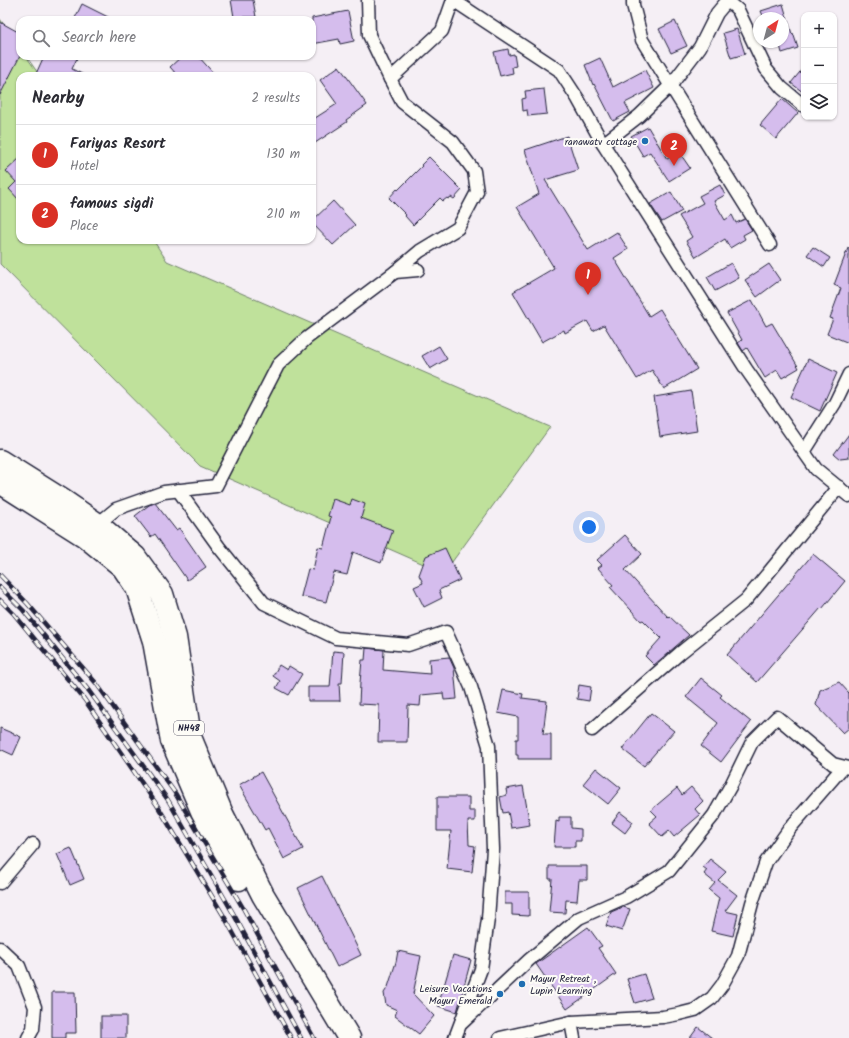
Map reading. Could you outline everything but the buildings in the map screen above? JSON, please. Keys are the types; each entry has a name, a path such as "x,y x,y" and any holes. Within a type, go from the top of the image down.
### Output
{"highway":[{"name":"NH48","path":"0,461 62,500 91,530 122,567 137,588 154,641 172,742 202,811 250,899 331,1038"},
{"name":"NH48","path":"0,482 50,513 91,530 135,556 162,594 176,637 190,737 222,814 264,895 349,1038"}],"street":[{"path":"91,530 116,509 164,492 216,486 278,365 307,338 395,272 420,251 458,228 477,192 474,171 453,142 402,102 369,35 368,0"},
{"path":"390,79 442,31 453,0 559,70 578,99 603,144 746,369 816,469 849,496"},
{"path":"633,0 642,40 770,245"},
{"path":"603,144 639,116 670,85 700,47 717,13 728,1 738,10 766,69 782,88 801,104"},
{"path":"395,272 418,270"},
{"path":"804,452 835,403 849,374"},
{"path":"592,730 680,653 746,600 838,487"},
{"path":"178,490 219,547 264,603 336,638 408,645 446,632 471,687 489,746 493,849 488,919 481,969 455,1038"},
{"path":"459,1025 529,960 579,918 626,897 669,871 714,815 731,785 752,742 777,717 834,764 846,767 790,828 766,862 752,903 738,956 712,998 695,1010 679,1014 663,1017 571,1022 500,1038"},
{"path":"0,883 33,844"},
{"path":"0,948 19,966 35,1007 33,1029 28,1038"},
{"path":"571,1022 574,1038"}],"green space":[{"path":"0,19 16,42 16,60 29,60 37,72 16,72 16,244 156,244 167,261 550,427 444,573 200,466 0,264"}],"railway":[{"path":"0,575 27,603 96,683 175,793 243,908 314,1038"},
{"path":"0,587 23,610 89,691 168,800 233,913 301,1038"},
{"path":"0,600 14,614 84,699 157,805 225,918 291,1038"}],"place":[{"name":"ranawatv cottage","path":"645,141"},
{"name":"famous sigdi","path":"674,166"},
{"name":"Fariyas Resort","path":"588,295"},
{"name":"Mayur Retreat , Lupin Learning","path":"522,984"},
{"name":"Leisure Vacations Mayur Emerald","path":"500,994"}]}
